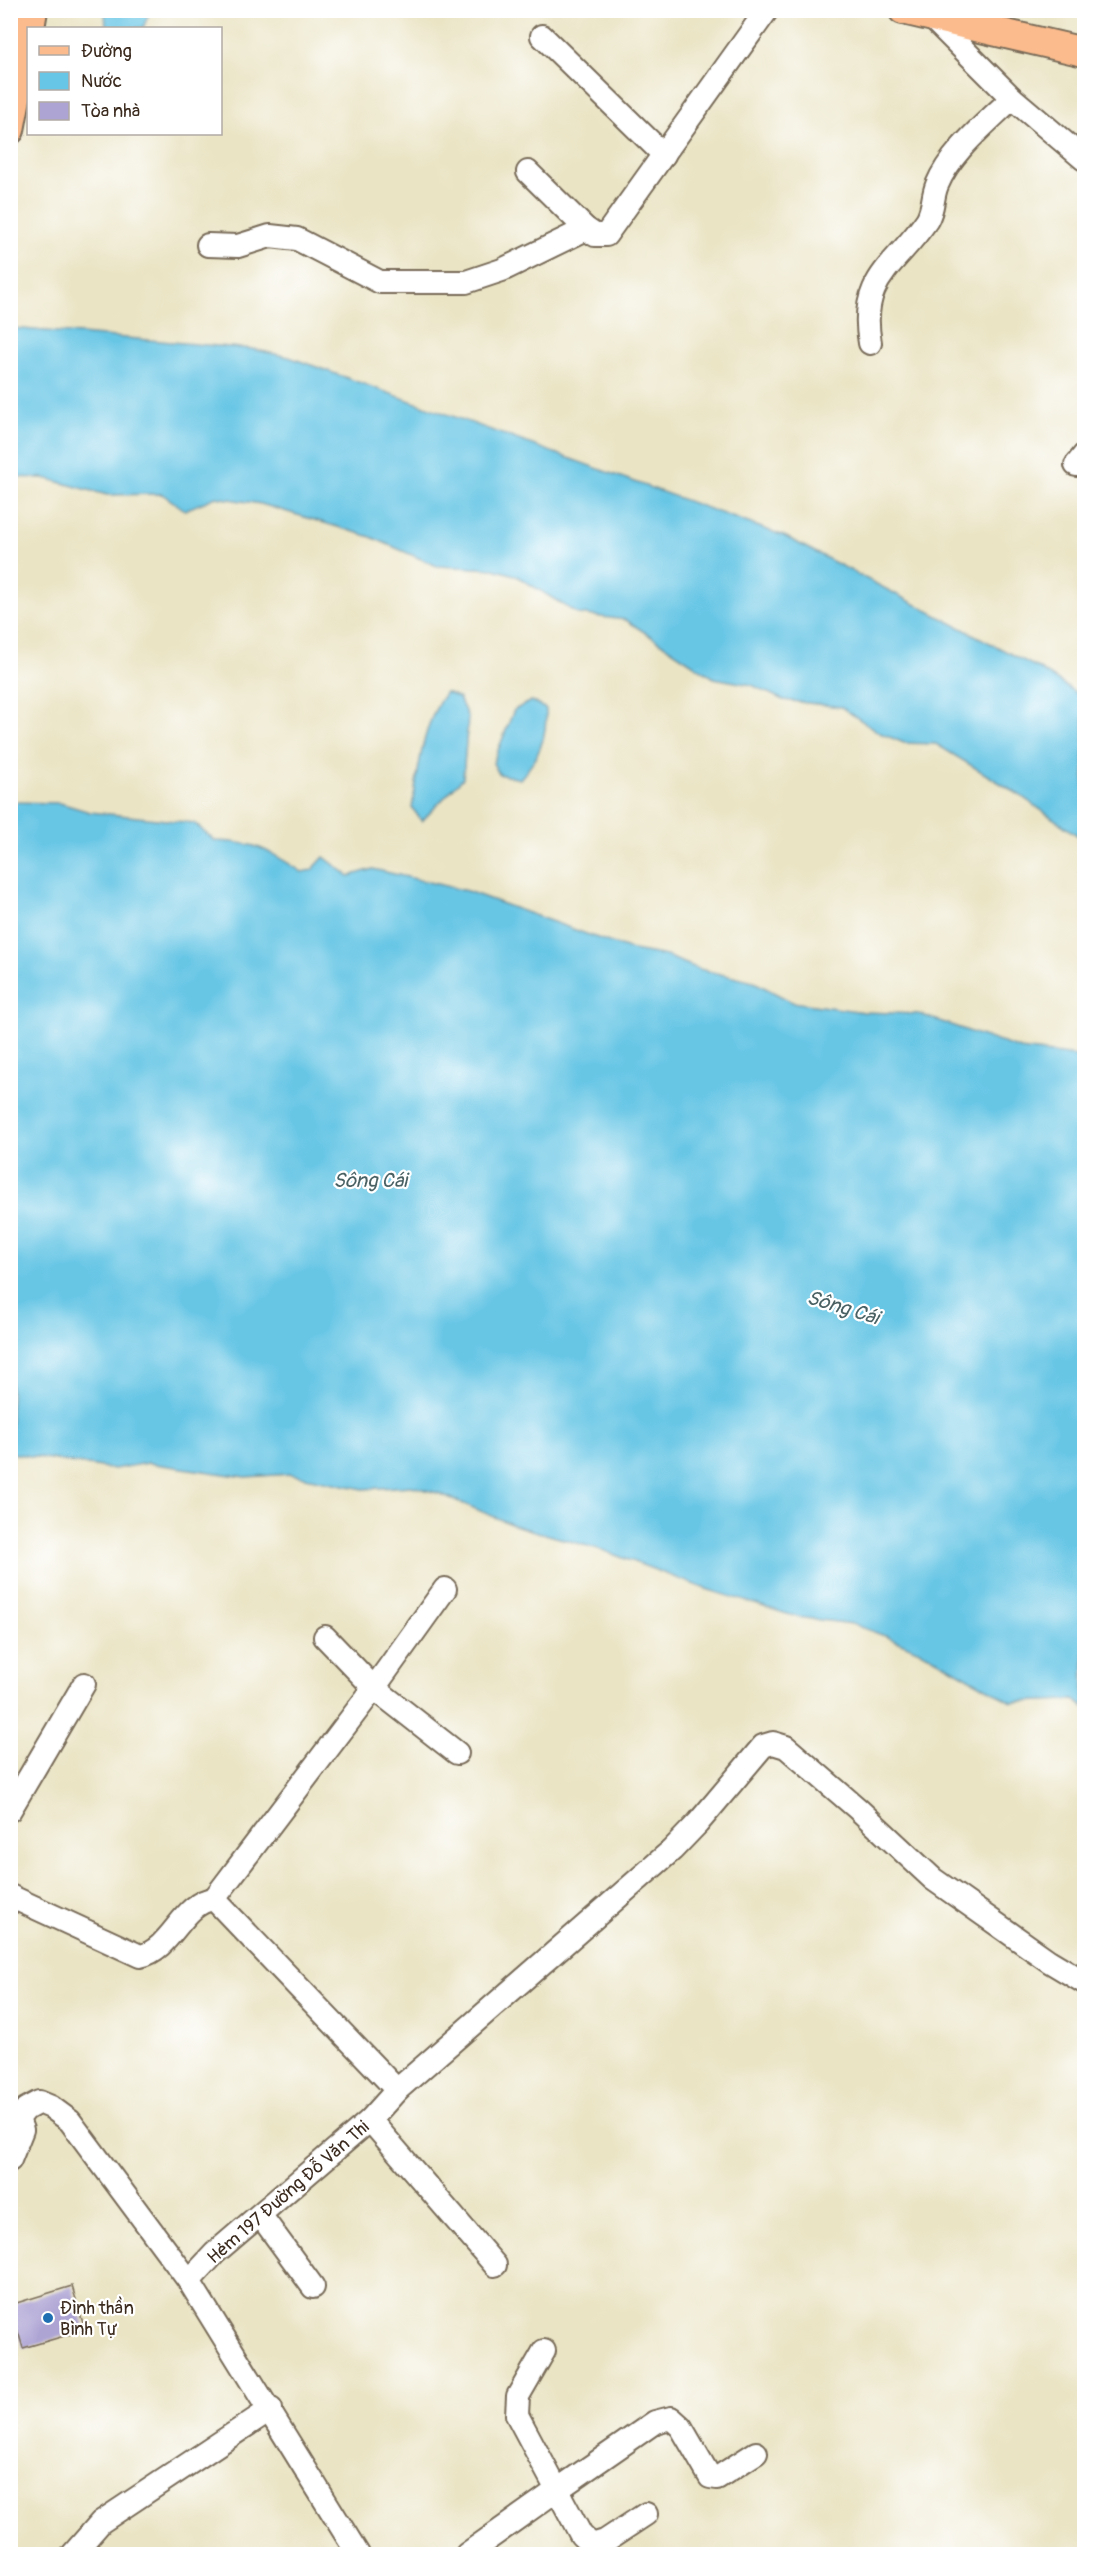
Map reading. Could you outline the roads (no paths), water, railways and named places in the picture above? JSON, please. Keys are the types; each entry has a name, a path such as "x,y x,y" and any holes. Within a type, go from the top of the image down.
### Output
{"main road":[{"path":"30,27 33,10"},
{"path":"903,10 1084,52"},
{"path":"10,130 27,40"}],"street":[{"path":"528,172 586,229 595,235 606,235 766,10"},
{"path":"932,18 1012,98 1084,159"},
{"path":"542,36 664,154"},
{"path":"870,344 869,308 876,281 927,220 934,205 936,186 951,163 1012,98"},
{"path":"208,245 238,246 270,236 297,239 380,282 466,282 502,270 586,229"},
{"path":"10,1896 140,1956 149,1954 197,1906 206,1900 214,1899 374,1688 445,1589"},
{"path":"325,1637 374,1688 457,1753"},
{"path":"10,1810 84,1684"},
{"name":"Hẻm 197 Đường Đỗ Văn Thi","path":"189,2281 215,2253 261,2216 370,2120 397,2090 628,1891 698,1823 763,1746 773,1743 786,1747 858,1809 933,1879 1049,1961 1084,1982"},
{"path":"214,1899 397,2090"},
{"path":"10,2160 14,2157 22,2130 18,2119 26,2109 39,2102 51,2107 70,2121 189,2281 271,2409 358,2554"},
{"path":"370,2120 495,2265"},
{"path":"261,2216 313,2287"},
{"path":"544,2351 518,2396 517,2415 581,2535 592,2545 605,2541 646,2514"},
{"path":"73,2554 101,2522 271,2409"},
{"path":"467,2554 656,2422 666,2418 671,2418 681,2427 710,2477 717,2478 756,2453"}],"water":[{"path":"105,11 150,11 143,27 106,27"},
{"path":"11,328 252,349 289,357 784,536 1038,668 1084,698 1084,840 1018,794 936,744 904,743 880,733 841,707 783,700 752,685 714,678 626,620 578,614 515,575 494,569 437,566 371,537 261,504 216,497 185,510 162,494 107,495 44,478 11,477"},
{"path":"446,692 459,698 468,718 463,778 422,821 412,808 420,762 432,718"},
{"path":"531,701 546,709 545,729 537,755 520,779 499,774 493,763 514,710"},
{"name":"Sông Cái","path":"10,802 60,803 90,812 194,823 215,841 252,845 280,858 302,872 312,870 324,857 349,876 373,869 467,891 628,949 666,956 699,969 754,982 792,1002 864,1012 919,1014 1020,1049 1084,1057 1084,1707 1074,1700 1011,1702 931,1656 852,1624 797,1617 706,1589 602,1550 513,1525 441,1494 412,1486 363,1489 291,1474 245,1477 148,1463 114,1469 11,1453"}],"place":[{"name":"Đình thần Bình Tự","path":"48,2318"}]}
